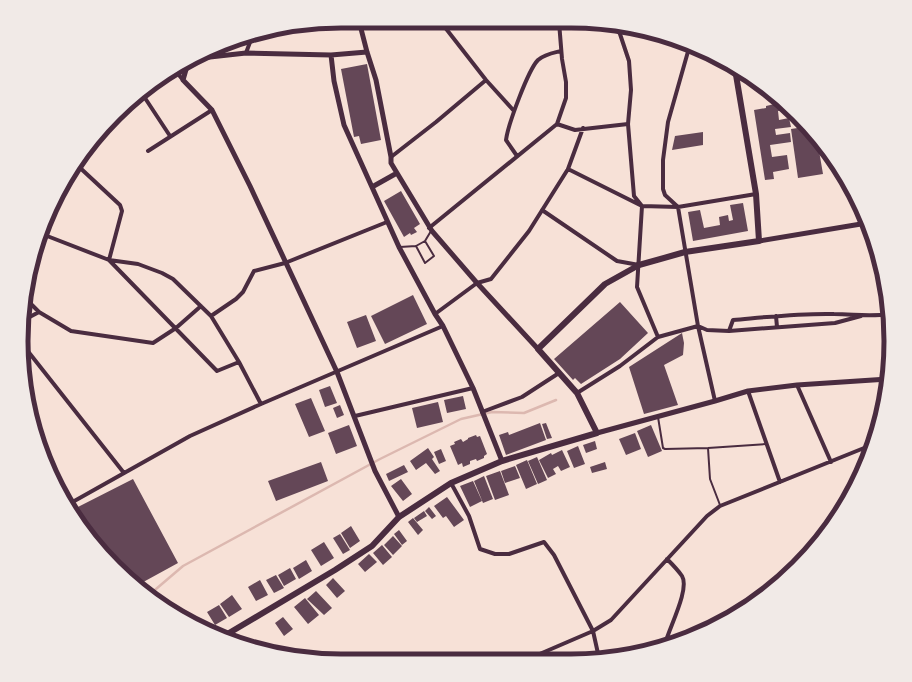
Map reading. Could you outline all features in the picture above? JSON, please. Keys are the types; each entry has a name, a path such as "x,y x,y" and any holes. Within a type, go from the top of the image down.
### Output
{"main road":[{"path":"229,633 335,570 372,546 399,517 451,483 502,462 597,434 578,393 538,349 605,284 639,265 685,252 759,241 756,194 736,75"}],"street":[{"path":"361,28 366,52 376,80 391,162 397,173 431,229 477,283 538,349"},
{"path":"445,28 486,80 514,111"},
{"path":"431,229 557,124 566,98 566,82 561,51 559,28"},
{"path":"619,32 629,61 631,90 628,124 634,196 642,206 637,287 658,337"},
{"path":"246,53 250,42"},
{"path":"518,156 506,140 514,111 530,72 536,62 543,56 561,51"},
{"path":"688,51 668,122 663,160 663,189 665,195 678,207 698,326 715,401"},
{"path":"210,57 246,53 331,55 366,52"},
{"path":"331,55 334,81 344,126 399,247 443,326 473,388 502,462"},
{"path":"183,80 185,69"},
{"path":"178,74 212,110 250,186 337,372 375,471 399,517"},
{"path":"391,157 486,80"},
{"path":"145,98 170,136"},
{"path":"148,151 212,110"},
{"path":"557,124 576,130 628,124"},
{"path":"435,314 477,283 491,279 529,231 568,169 583,128"},
{"path":"80,168 120,206 122,211 109,260"},
{"path":"568,169 642,206 678,207 756,194"},
{"path":"372,187 397,173"},
{"path":"542,210 617,261 639,265"},
{"path":"211,316 236,299 243,292 254,271 285,263 387,222"},
{"path":"759,241 861,224"},
{"path":"47,236 109,260 138,264 162,273 173,280 211,316 239,362 261,404"},
{"path":"109,260 176,328 189,344 217,371 239,362"},
{"path":"881,298 883,325"},
{"path":"31,304 39,312 71,331 153,343 176,328 201,306"},
{"path":"29,317 39,312"},
{"path":"729,331 734,320 776,316 835,314 861,316 882,315"},
{"path":"776,316 777,327"},
{"path":"578,393 620,366 658,337 698,326 707,330 729,331 835,323 861,316"},
{"path":"73,502 190,436 443,326"},
{"path":"29,353 124,473"},
{"path":"482,413 522,397 559,373"},
{"path":"597,434 748,391 797,385 881,379"},
{"path":"797,385 831,462"},
{"path":"355,416 473,388"},
{"path":"748,391 768,444 780,482"},
{"path":"540,654 593,631 611,620 707,516 720,506 865,448"},
{"path":"451,483 469,516 480,549 495,554 509,554 544,542 554,555 593,631 598,652"},
{"path":"667,559 682,576 685,585 667,639"}],"lane":[{"path":"399,247 416,246 425,241 431,229"},
{"path":"416,246 425,263 434,256 425,241"},
{"path":"657,416 663,448 665,449 768,444"},
{"path":"708,448 710,479 720,506"}],"building":[{"path":"367,64 381,140 361,144 359,136 354,137 341,69"},
{"path":"775,104 782,111 778,111 779,120 789,118 791,127 775,129 776,135 790,133 791,142 770,145 772,157 787,155 789,169 773,172 774,179 765,180 754,110 766,108 766,106"},
{"path":"799,128 819,150 823,174 798,178 791,129"},
{"path":"703,132 703,145 672,150 675,136"},
{"path":"401,191 420,224 414,228 417,232 411,235 410,233 404,237 384,201"},
{"path":"743,203 748,231 693,241 688,212 700,210 704,228 720,225 719,217 728,215 729,221 733,220 730,205"},
{"path":"413,295 427,324 385,344 371,316"},
{"path":"620,302 648,333 620,359 581,384 575,378 573,380 554,359"},
{"path":"366,315 376,341 357,348 347,322"},
{"path":"682,333 684,343 683,355 664,365 678,405 644,414 629,367"},
{"path":"330,386 337,403 325,407 319,390"},
{"path":"463,396 466,409 447,413 444,400"},
{"path":"311,398 325,431 309,437 295,404"},
{"path":"438,402 443,422 417,428 412,408"},
{"path":"340,405 344,415 337,418 333,408"},
{"path":"540,423 546,440 506,455 499,435 508,432 509,435"},
{"path":"546,423 552,438 547,439 542,424"},
{"path":"349,425 357,446 336,454 328,433"},
{"path":"651,425 662,451 648,457 637,431"},
{"path":"635,433 641,449 626,455 619,439"},
{"path":"476,435 477,437 480,436 487,454 484,458 477,461 476,459 470,461 470,464 463,467 462,463 458,465 450,446 455,444 454,442 461,439 463,442"},
{"path":"595,441 597,449 586,453 583,445"},
{"path":"578,446 585,464 574,468 567,451"},
{"path":"428,448 434,457 432,459 440,471 435,474 426,463 416,470 410,461"},
{"path":"441,449 446,461 439,464 434,452"},
{"path":"562,450 570,467 561,471 558,466 553,469 556,474 548,478 539,460 551,453 552,455"},
{"path":"537,457 547,480 538,484 528,461"},
{"path":"527,460 537,484 526,489 516,465"},
{"path":"321,462 328,481 276,501 268,481"},
{"path":"605,462 607,469 592,473 590,467"},
{"path":"404,465 408,472 389,481 386,474"},
{"path":"515,466 520,478 505,483 501,471"},
{"path":"500,471 509,495 495,500 486,476"},
{"path":"484,476 493,499 483,503 474,481"},
{"path":"133,479 178,563 142,582 106,547 93,532 76,508"},
{"path":"401,479 412,494 403,501 391,486"},
{"path":"473,481 482,501 470,507 460,486"},
{"path":"447,497 464,520 454,527 446,516 443,518 434,506"},
{"path":"429,507 436,516 432,519 425,511"},
{"path":"424,511 427,516 417,522 414,518"},
{"path":"413,518 423,530 418,535 408,522"},
{"path":"351,526 360,541 350,548 341,533"},
{"path":"399,530 407,541 402,545 394,534"},
{"path":"340,534 350,550 343,554 333,538"},
{"path":"393,536 402,546 393,555 384,545"},
{"path":"324,542 334,558 321,566 311,550"},
{"path":"382,545 392,557 383,565 373,553"},
{"path":"369,554 377,562 365,572 358,564"},
{"path":"306,560 312,571 299,579 293,568"},
{"path":"290,568 296,579 284,586 278,575"},
{"path":"276,575 284,588 274,593 266,580"},
{"path":"333,578 345,591 337,598 326,585"},
{"path":"260,580 268,595 256,601 248,587"},
{"path":"316,591 332,608 324,615 307,599"},
{"path":"232,595 242,609 229,617 220,604"},
{"path":"305,598 319,615 308,624 294,607"},
{"path":"219,605 227,618 215,625 207,612"},
{"path":"283,617 293,629 284,636 275,623"}],"waterway":[{"path":"153,591 183,566 380,459 461,419 492,412 524,413 556,400"}]}
